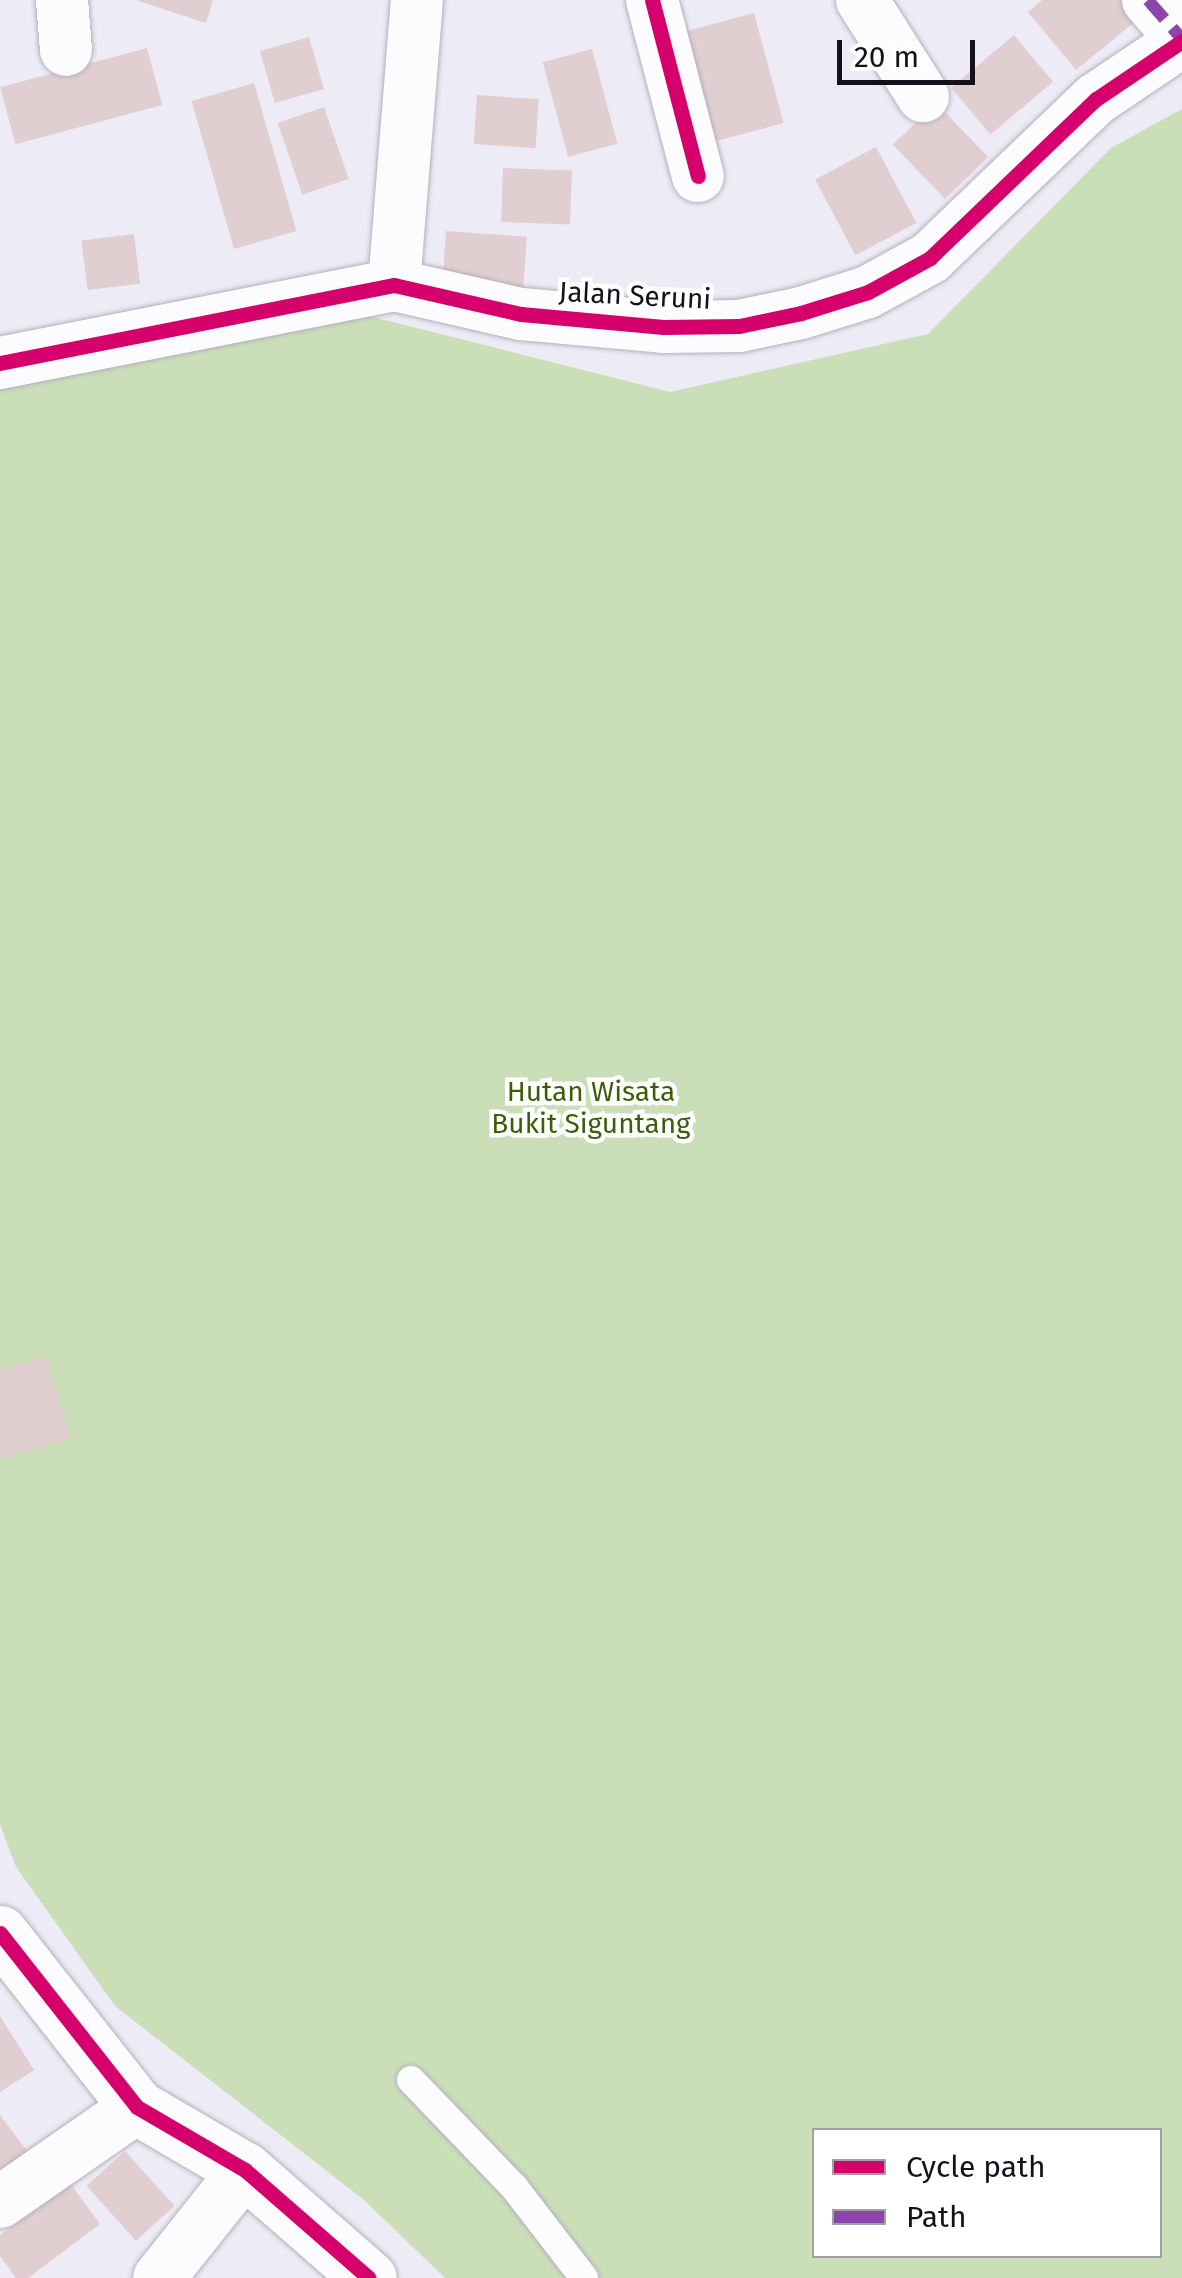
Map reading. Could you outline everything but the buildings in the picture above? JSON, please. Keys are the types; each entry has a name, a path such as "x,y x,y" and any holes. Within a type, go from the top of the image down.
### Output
{"street":[{"path":"394,286 416,0"},
{"path":"652,0 698,176"},
{"path":"862,0 923,96"},
{"path":"1148,0 1182,40"},
{"name":"Jalan Seruni","path":"0,362 394,286 521,314 663,327 738,326 801,314 868,292 930,258 1096,99 1182,40"},
{"path":"2,1943 137,2107 245,2170 370,2278"},
{"path":"0,2202 137,2107"},
{"path":"158,2278 245,2170"}],"lane":[{"path":"411,2080 514,2187 584,2278"}],"green space":[{"name":"Hutan Wisata Bukit Siguntang","path":"1182,109 1182,2278 445,2278 364,2200 115,2006 16,1867 0,1824 0,377 365,315 670,392 928,334 1111,148"}],"marked path":[{"path":"1148,0 1182,39"}],"cycle path":[{"path":"652,0 698,176"},
{"path":"0,363 394,285 521,314 663,327 739,326 801,313 868,292 930,258 1096,99 1182,41"},
{"path":"0,1933 137,2107 245,2170 369,2278"}]}
